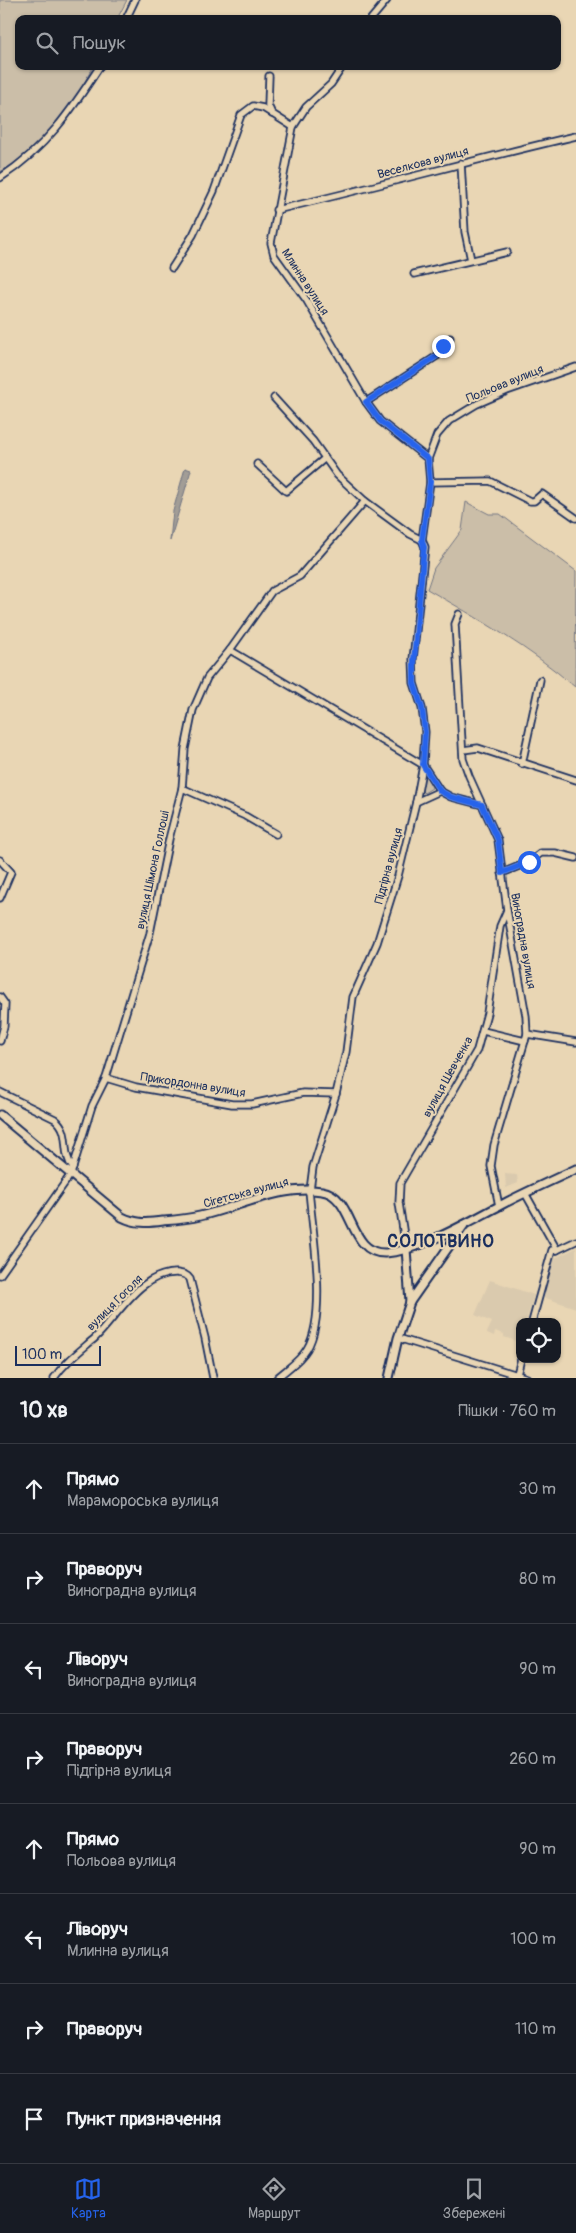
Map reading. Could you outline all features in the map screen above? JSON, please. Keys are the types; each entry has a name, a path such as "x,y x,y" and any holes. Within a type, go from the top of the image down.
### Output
{"street":[{"path":"128,15 135,0"},
{"path":"375,15 387,0"},
{"path":"0,178 51,136 69,114 97,70"},
{"name":"Млинна вулиця","path":"340,70 331,84 306,107 293,127 271,243 274,255 307,301 366,402 380,421 428,459"},
{"path":"270,76 268,105 272,114"},
{"path":"172,268 193,235 214,191 241,115 253,106 263,108 293,127"},
{"name":"Веселкова вулиця","path":"276,210 576,136"},
{"path":"461,163 466,232 471,260"},
{"path":"414,274 508,252"},
{"path":"366,402 437,356 450,338"},
{"name":"Польова вулиця","path":"422,540 430,482 428,459 437,435 449,421 477,404 507,391 576,367"},
{"path":"274,398 313,442 337,476 365,501 410,534 422,540"},
{"path":"258,464 286,491 324,459"},
{"path":"430,482 490,481 530,501 534,501 542,494 576,518"},
{"name":"вулиця Шімона Голлоші","path":"0,1275 72,1171 92,1106 106,1078 150,933 169,839 182,788 185,749 194,710 207,678 230,650 272,590 300,576 365,501"},
{"name":"Підгірна вулиця","path":"276,1378 297,1361 306,1350 312,1338 317,1278 309,1190 313,1167 336,1094 346,1052 353,997 377,943 398,876 423,765 425,732 422,708 414,683 414,659 424,547 422,540"},
{"name":"Виноградна вулиця","path":"459,614 455,624 463,759 498,840 507,910 526,1016 527,1034"},
{"path":"230,650 423,765 440,791 451,797 482,805"},
{"path":"522,764 540,680"},
{"path":"463,750 478,748 522,764 576,780"},
{"path":"182,788 245,816 276,834"},
{"path":"416,802 440,791"},
{"path":"502,873 529,862 541,853 555,853 576,858"},
{"path":"0,860 10,872 0,898"},
{"name":"вулиця Шевченка","path":"406,1249 399,1203 400,1183 477,1050 483,1031 500,926 507,910"},
{"path":"0,997 5,1004 4,1026 0,1041"},
{"path":"483,1031 525,1041"},
{"path":"499,1206 491,1166 494,1145 527,1034 576,1042"},
{"name":"Прикордонна вулиця","path":"106,1078 136,1087 232,1104 252,1104 304,1093 336,1094"},
{"path":"0,1092 55,1119 62,1125 66,1140 67,1159 72,1171"},
{"name":"Сігетська вулиця","path":"0,1115 72,1171 122,1217 131,1221 143,1223 201,1216 260,1198 309,1190 325,1191 336,1199 363,1244 370,1250 386,1253 406,1249 464,1225 576,1169"},
{"path":"525,1193 557,1250"},
{"path":"389,1378 398,1338 410,1302 464,1225"},
{"path":"533,1318 552,1250 557,1250 576,1241"},
{"path":"406,1249 410,1302"},
{"name":"вулиця Гоголя","path":"54,1378 76,1354 95,1338 141,1288 150,1281 174,1273 184,1274 190,1279 206,1338 213,1378"},
{"path":"398,1338 527,1378"},
{"path":"516,1376 520,1363"}],"shaded area":[{"path":"0,0 127,0 119,15 15,15 15,70 91,70 66,111 54,125 27,152 0,172"},
{"path":"185,468 191,470 170,541 173,511"},
{"path":"466,502 489,514 500,514 576,571 575,687 522,647 427,589 434,568 462,530"},
{"path":"427,776 432,788 424,793 422,791 424,777"},
{"path":"505,1174 517,1175 518,1183 506,1188"},
{"path":"576,1248 576,1308 543,1297 553,1259"},
{"path":"490,1280 534,1295 527,1318 516,1318 516,1341 504,1337 504,1334 495,1331 494,1336 487,1333 492,1322 475,1315"}],"district":[{"name":"СОЛОТВИНО","path":"441,1241"}],"route":[{"path":"443,346 437,356 366,402 380,421 428,459 430,482 422,540 424,547 414,659 414,683 422,708 425,732 423,765 440,791 451,797 482,805 498,840 502,873 529,862"}]}
